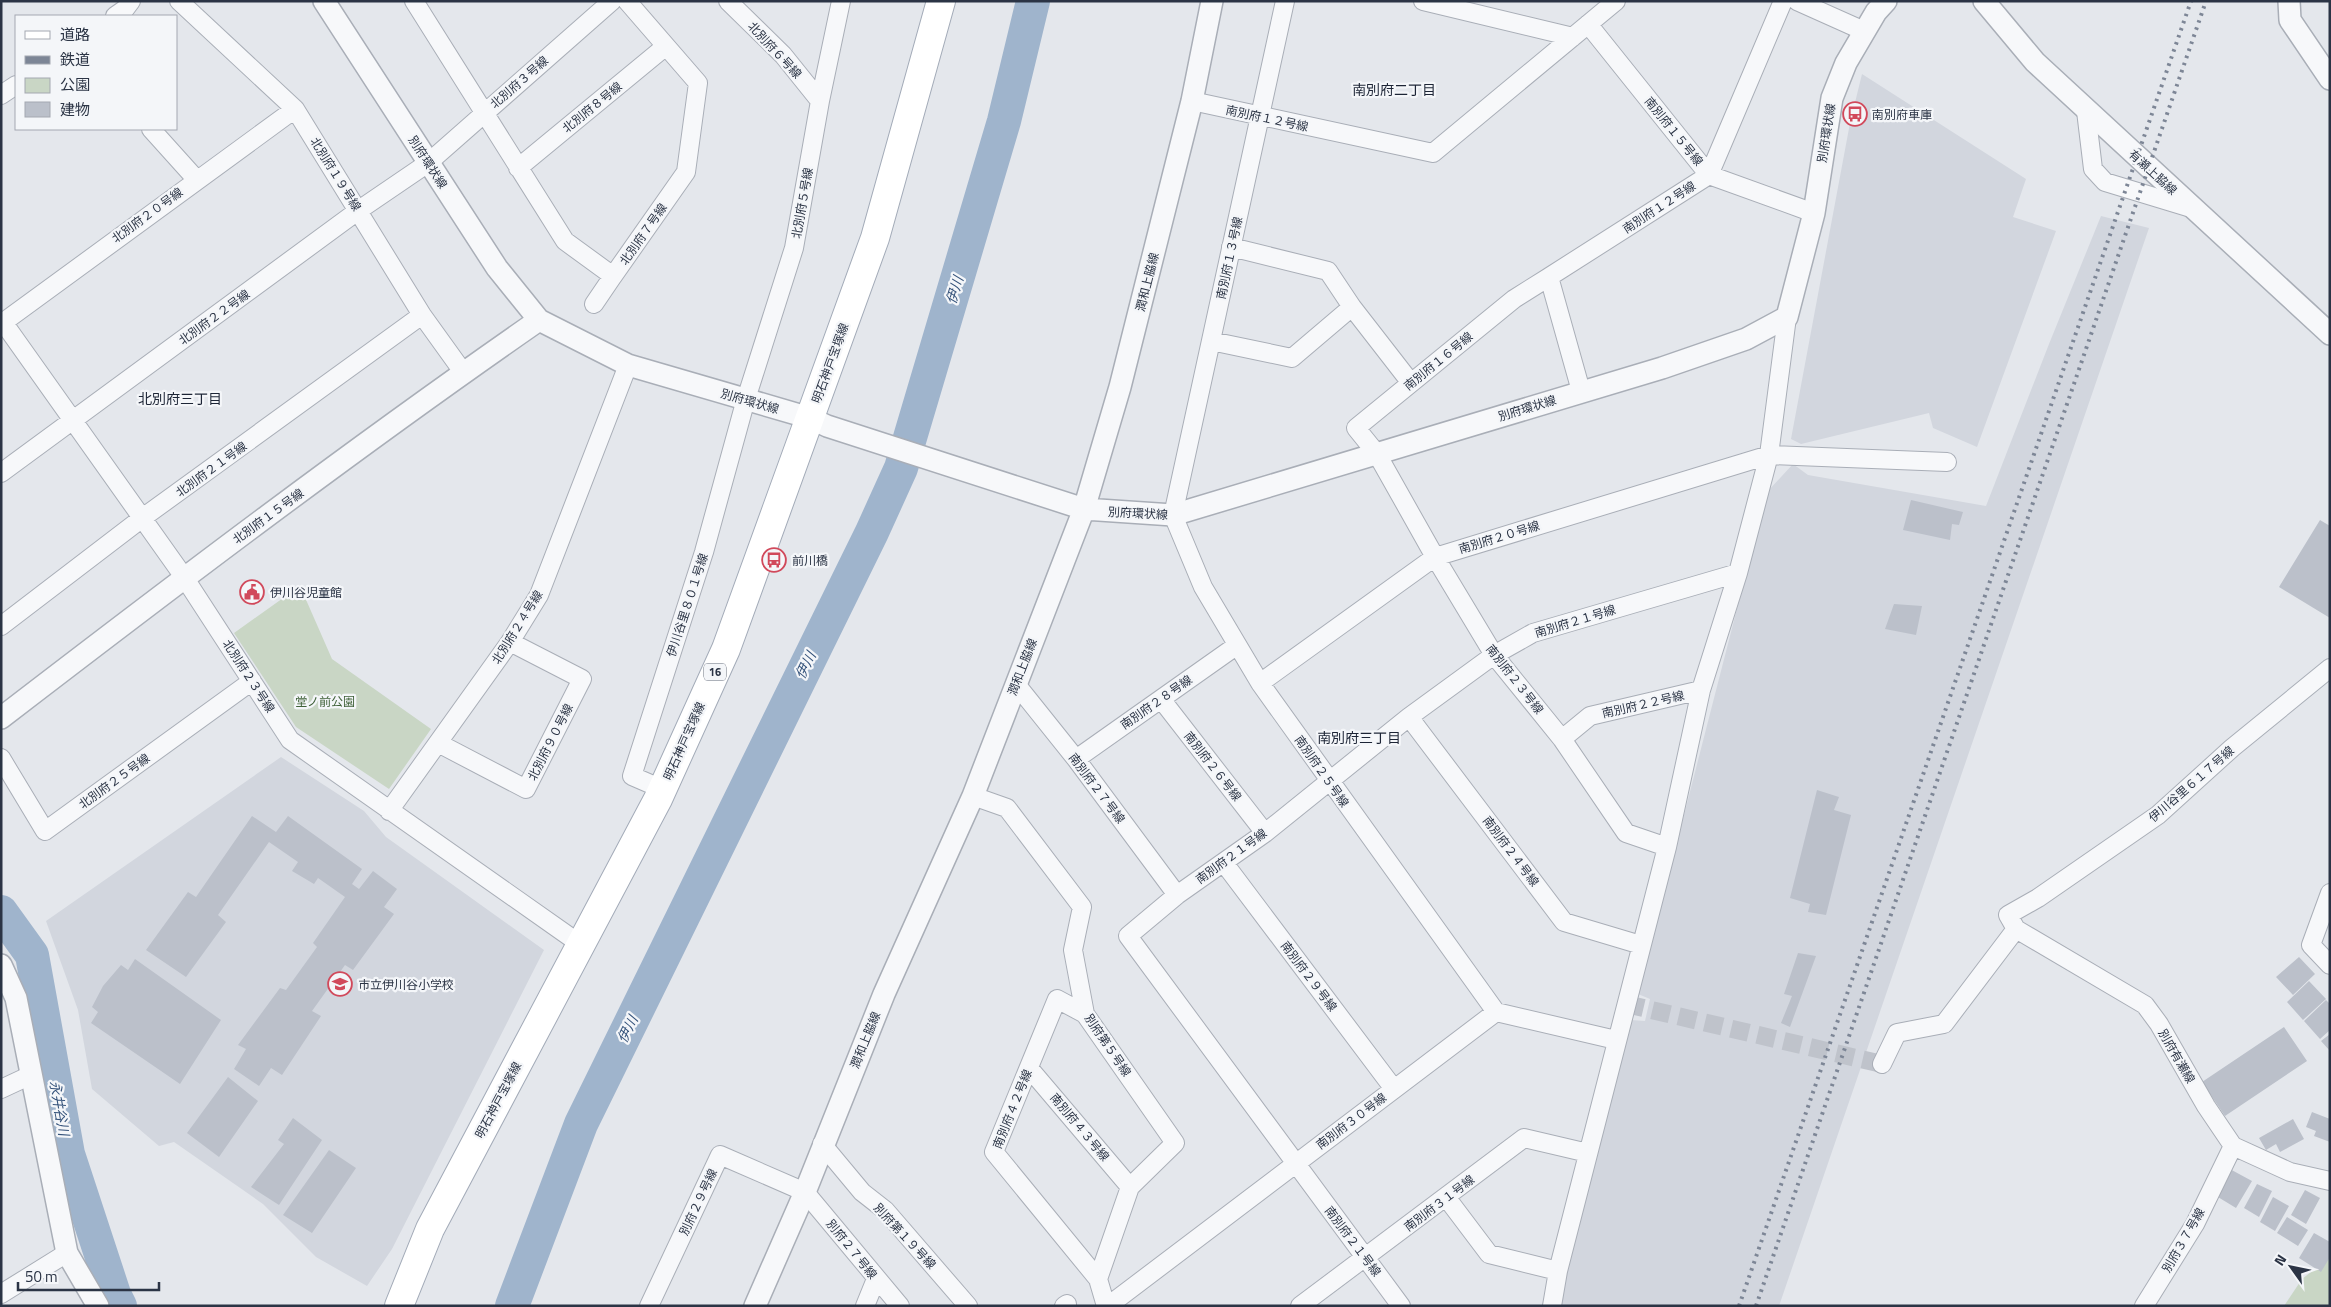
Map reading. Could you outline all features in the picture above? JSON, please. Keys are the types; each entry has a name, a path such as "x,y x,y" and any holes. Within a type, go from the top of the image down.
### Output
{"main road":[{"name":"明石神戸宝塚線","path":"399,1306 430,1229 662,789 726,649 819,422 875,238 940,1"}],"street":[{"path":"116,15 125,9 131,1"},
{"name":"北別府１９号線","path":"180,1 295,109 422,315 463,372"},
{"name":"別府環状線","path":"324,1 497,268 540,320 628,365 819,422 960,470 1084,509 1173,515 1662,368 1746,339 1787,317 1814,213 1832,98 1846,63 1864,31 1886,1"},
{"name":"北別府７号線","path":"414,1 565,241 613,276 686,172 698,83 627,1"},
{"name":"北別府３号線","path":"428,164 612,1"},
{"name":"北別府６号線","path":"728,1 783,56 820,101"},
{"name":"北別府５号線","path":"746,400 794,248 820,101 842,1"},
{"name":"潤和上脇線","path":"755,1306 805,1192 822,1144 884,994 973,796 1084,509 1120,387 1192,101 1212,1"},
{"name":"南別府１３号線","path":"1173,515 1230,247 1286,1"},
{"path":"1423,1 1573,37"},
{"name":"南別府１２号線","path":"1192,101 1433,153 1616,1"},
{"name":"南別府１２号線","path":"1549,277 1709,175 1783,1"},
{"path":"1797,1 1864,31"},
{"name":"有瀬上脇線","path":"1984,1 2035,62 2330,334"},
{"path":"2289,1 2290,20 2330,79"},
{"name":"南別府１５号線","path":"1588,24 1709,175 1814,213"},
{"name":"北別府８号線","path":"518,168 666,46"},
{"path":"1,95 15,86"},
{"name":"北別府２０号線","path":"2,323 196,179 295,109"},
{"path":"2086,111 2093,169 2105,182 2194,210"},
{"path":"152,130 196,179"},
{"name":"北別府２２号線","path":"1,473 359,210 428,164"},
{"path":"1230,247 1328,271 1352,307 1411,384"},
{"path":"594,304 613,276"},
{"path":"1549,277 1581,391"},
{"name":"南別府１６号線","path":"1377,454 1356,428 1514,299 1549,277"},
{"path":"1211,341 1292,358 1352,307"},
{"name":"北別府２１号線","path":"1,626 141,519 422,315"},
{"path":"1552,1306 1558,1271 1667,847 1701,690 1738,573 1769,454 1787,317"},
{"name":"北別府１５号線","path":"1,718 184,577 463,372 540,320"},
{"name":"北別府２３号線","path":"2,323 184,577 290,740 389,812 580,944"},
{"name":"北別府２４号線","path":"389,812 510,642 539,595 628,365"},
{"name":"伊川谷里８０１号線","path":"662,789 632,776 704,552 746,400"},
{"name":"南別府２３号線","path":"1377,454 1434,557 1494,655 1562,739 1626,833 1667,847"},
{"name":"南別府２０号線","path":"1260,683 1434,557 1769,454 1948,462"},
{"name":"南別府２５号線","path":"1173,515 1204,586 1236,646 1260,683 1329,782 1496,1012"},
{"name":"南別府２１号線","path":"1401,1306 1128,936 1177,894 1224,863 1264,833 1409,716 1494,655 1533,632 1738,573"},
{"name":"北別府９０号線","path":"438,743 526,789 582,679 510,642"},
{"name":"南別府２８号線","path":"1076,759 1236,646"},
{"name":"伊川谷里６１７号線","path":"2016,929 2008,915 2038,898 2158,815 2232,748 2330,668"},
{"name":"北別府２５号線","path":"1,758 45,831 252,681"},
{"name":"南別府２７号線","path":"1016,684 1076,759 1177,894"},
{"name":"南別府２２号線","path":"1562,739 1590,716 1701,690"},
{"name":"南別府２６号線","path":"1161,699 1264,833"},
{"name":"南別府２４号線","path":"1409,716 1564,922 1641,945"},
{"name":"別府第５号線","path":"973,796 1007,808 1082,907 1073,950 1085,1014 1176,1144 1130,1187 1098,1279"},
{"name":"南別府２９号線","path":"1224,863 1394,1089"},
{"path":"2330,893 2311,945 2330,965"},
{"path":"1882,1064 1897,1033 1944,1024 2016,929"},
{"name":"別府有瀬線","path":"2016,929 2145,1005 2206,1106 2234,1146"},
{"path":"1,965 16,998 67,1254 98,1306"},
{"name":"南別府４２号線","path":"1085,1014 1057,999 994,1152 1098,1279"},
{"path":"1496,1012 1616,1040"},
{"name":"南別府３０号線","path":"1107,1306 1496,1012"},
{"name":"南別府４３号線","path":"1029,1068 1130,1187"},
{"path":"1,1089 31,1075"},
{"name":"南別府３１号線","path":"1300,1306 1524,1138 1588,1152"},
{"name":"別府第１９号線","path":"822,1144 862,1192 885,1210 968,1306"},
{"path":"2234,1146 2290,1172 2330,1181"},
{"name":"別府３７号線","path":"2144,1306 2195,1224 2234,1146"},
{"name":"別府２９号線","path":"650,1306 720,1155 805,1192"},
{"name":"別府２７号線","path":"805,1192 900,1306"},
{"path":"1446,1197 1489,1254 1558,1271"},
{"path":"1,1294 67,1254"},
{"path":"865,1306 876,1279"},
{"path":"1098,1279 1107,1306"}],"shaded area":[{"path":"1862,74 2026,179 2013,217 2056,231 1977,447 1933,428 1929,413 1801,444 1791,439 1850,123"},
{"path":"2101,216 2149,228 1779,1306 1560,1306 1562,1290 1631,1020 1645,1021 1650,999 1638,994 1767,492 1793,464 1808,475 1986,506"},
{"path":"281,757 364,811 386,837 544,950 392,1249 367,1286 316,1257 263,1204 174,1142 159,1146 92,1089 78,1010 46,921"}],"green space":[{"name":"堂ノ前公園","path":"300,586 332,659 431,729 389,789 296,727 234,633"},
{"path":"2330,1252 2330,1306 2284,1306 2302,1279 2324,1262"}],"building":[{"path":"1911,500 1963,512 1959,525 1952,524 1950,540 1903,530"},
{"path":"2320,520 2330,526 2330,618 2279,587"},
{"path":"1894,604 1922,606 1916,635 1885,629"},
{"path":"1817,790 1839,797 1834,810 1851,815 1826,915 1808,912 1810,904 1790,898"},
{"path":"252,816 276,832 288,816 362,869 352,884 359,889 373,871 397,889 384,907 394,914 353,970 345,965 312,1011 321,1016 282,1075 271,1068 259,1086 234,1069 246,1049 238,1045 280,988 286,990 317,947 313,943 345,897 318,878 314,884 292,871 298,862 269,842 218,915 226,922 186,977 146,950 188,892 196,897"},
{"path":"1798,953 1816,956 1790,1027 1781,1023 1792,996 1784,994"},
{"path":"2299,957 2315,974 2293,995 2276,977"},
{"path":"135,959 221,1020 180,1084 91,1023 98,1012 92,1007 103,986 121,965 128,970"},
{"path":"2309,981 2326,999 2303,1020 2287,1002"},
{"path":"2326,1000 2330,1004 2330,1030 2320,1039 2304,1021"},
{"path":"2284,1027 2307,1061 2225,1116 2202,1082"},
{"path":"2330,1034 2330,1051 2321,1041"},
{"path":"228,1077 258,1101 219,1157 187,1133"},
{"path":"2312,1112 2330,1119 2330,1142 2314,1136 2316,1131 2306,1127"},
{"path":"293,1118 322,1140 279,1205 251,1187 284,1144 278,1140"},
{"path":"2293,1119 2304,1139 2280,1152 2276,1144 2266,1150 2259,1138"},
{"path":"329,1150 356,1168 312,1233 283,1215"},
{"path":"2228,1168 2252,1181 2236,1208 2213,1194"},
{"path":"2257,1184 2272,1191 2259,1217 2244,1208"},
{"path":"2305,1190 2320,1198 2306,1224 2291,1215"},
{"path":"2273,1197 2289,1206 2275,1231 2260,1222"},
{"path":"2287,1217 2308,1230 2298,1246 2277,1233"},
{"path":"2314,1233 2330,1242 2330,1257 2321,1272 2299,1258"}],"waterway":[{"name":"伊川","path":"512,1306 581,1124 872,532 901,468 1004,121 1033,1"},
{"name":"永井谷川","path":"1,912 32,955 68,1154 114,1294 120,1306"}],"tunnel":[{"path":"1626,1004 1882,1064"}],"railway":[{"path":"1739,1306 2191,1"},
{"path":"1756,1306 2206,1"}],"place":[{"name":"南別府車庫","path":"1855,114"},
{"name":"前川橋","path":"774,560"},
{"name":"伊川谷児童館","path":"252,592"},
{"name":"市立伊川谷小学校","path":"340,984"}],"district":[{"name":"南別府二丁目","path":"1394,89"},
{"name":"北別府三丁目","path":"180,398"},
{"name":"南別府三丁目","path":"1359,737"}]}
